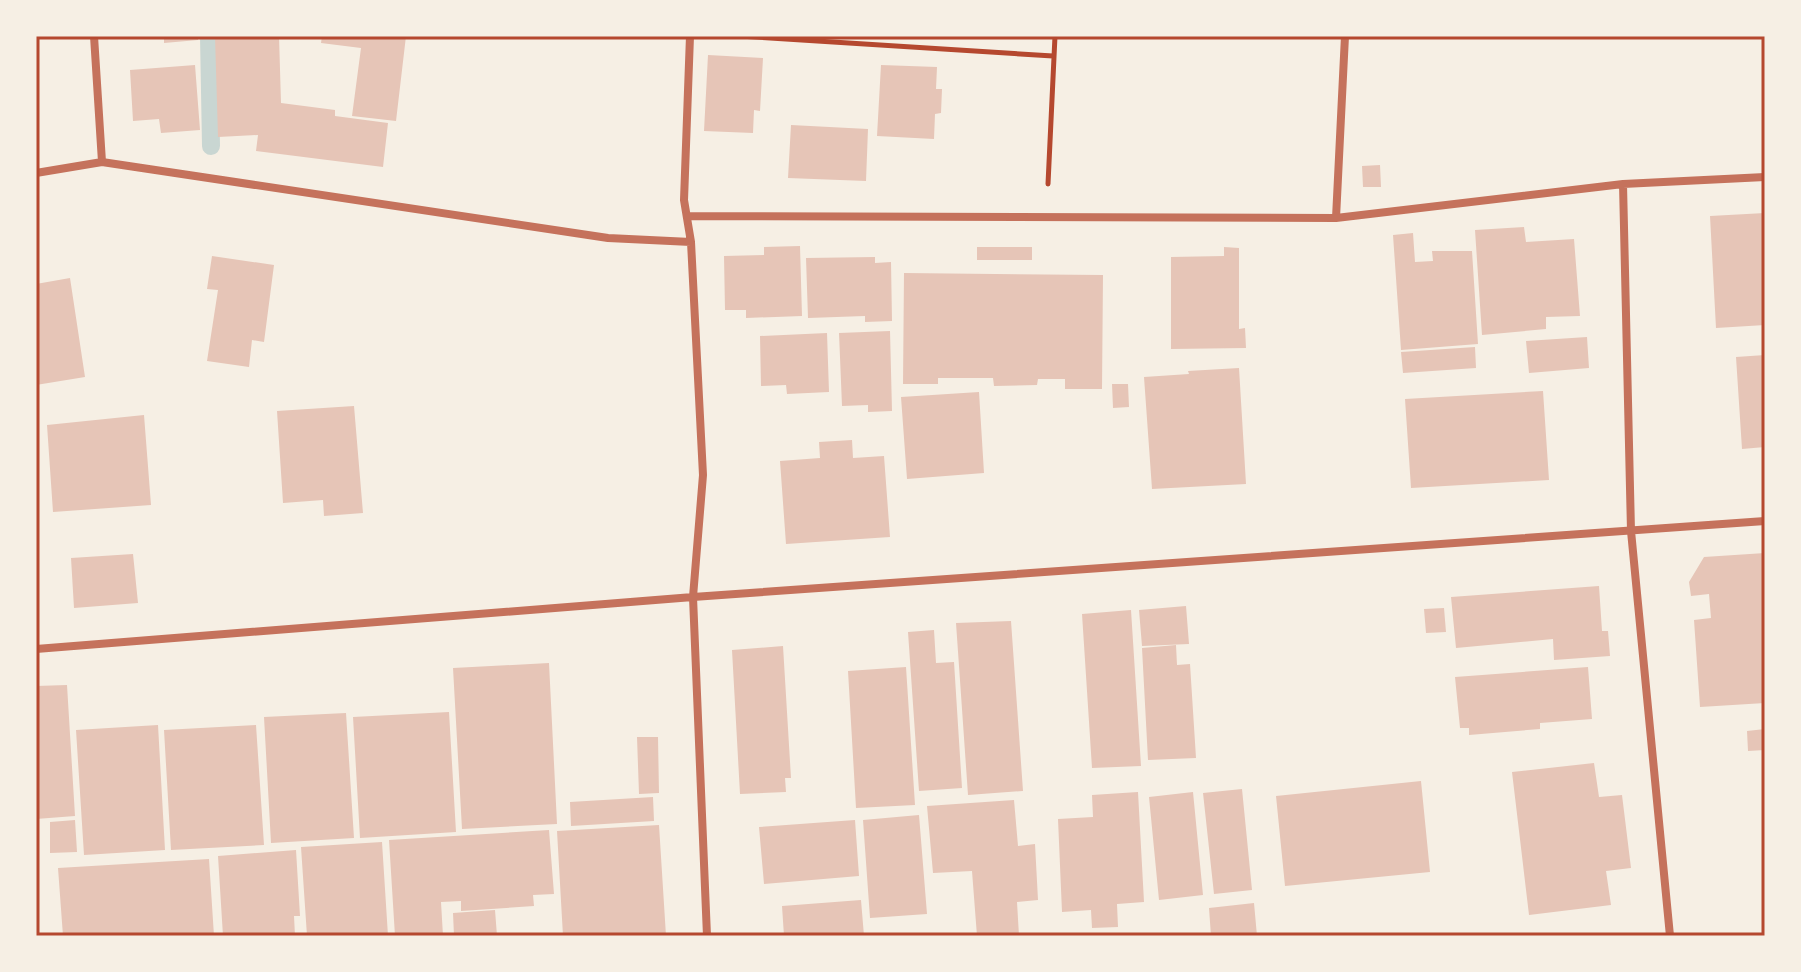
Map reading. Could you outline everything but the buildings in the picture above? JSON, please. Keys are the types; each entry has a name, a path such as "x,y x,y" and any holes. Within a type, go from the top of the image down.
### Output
{"street":[{"path":"94,36 102,162"},
{"path":"690,36 684,200 691,242 703,475 693,597 707,936"},
{"path":"1336,218 1345,36"},
{"path":"36,173 102,162 608,238 691,242"},
{"path":"687,216 1336,218 1623,184 1765,177"},
{"path":"1623,184 1631,531 1670,936"},
{"path":"36,649 693,597 1765,521"}],"path":[{"path":"739,36 1053,56"},
{"path":"1047,217 1055,36"}],"waterway":[{"path":"209,36 211,146"}]}
